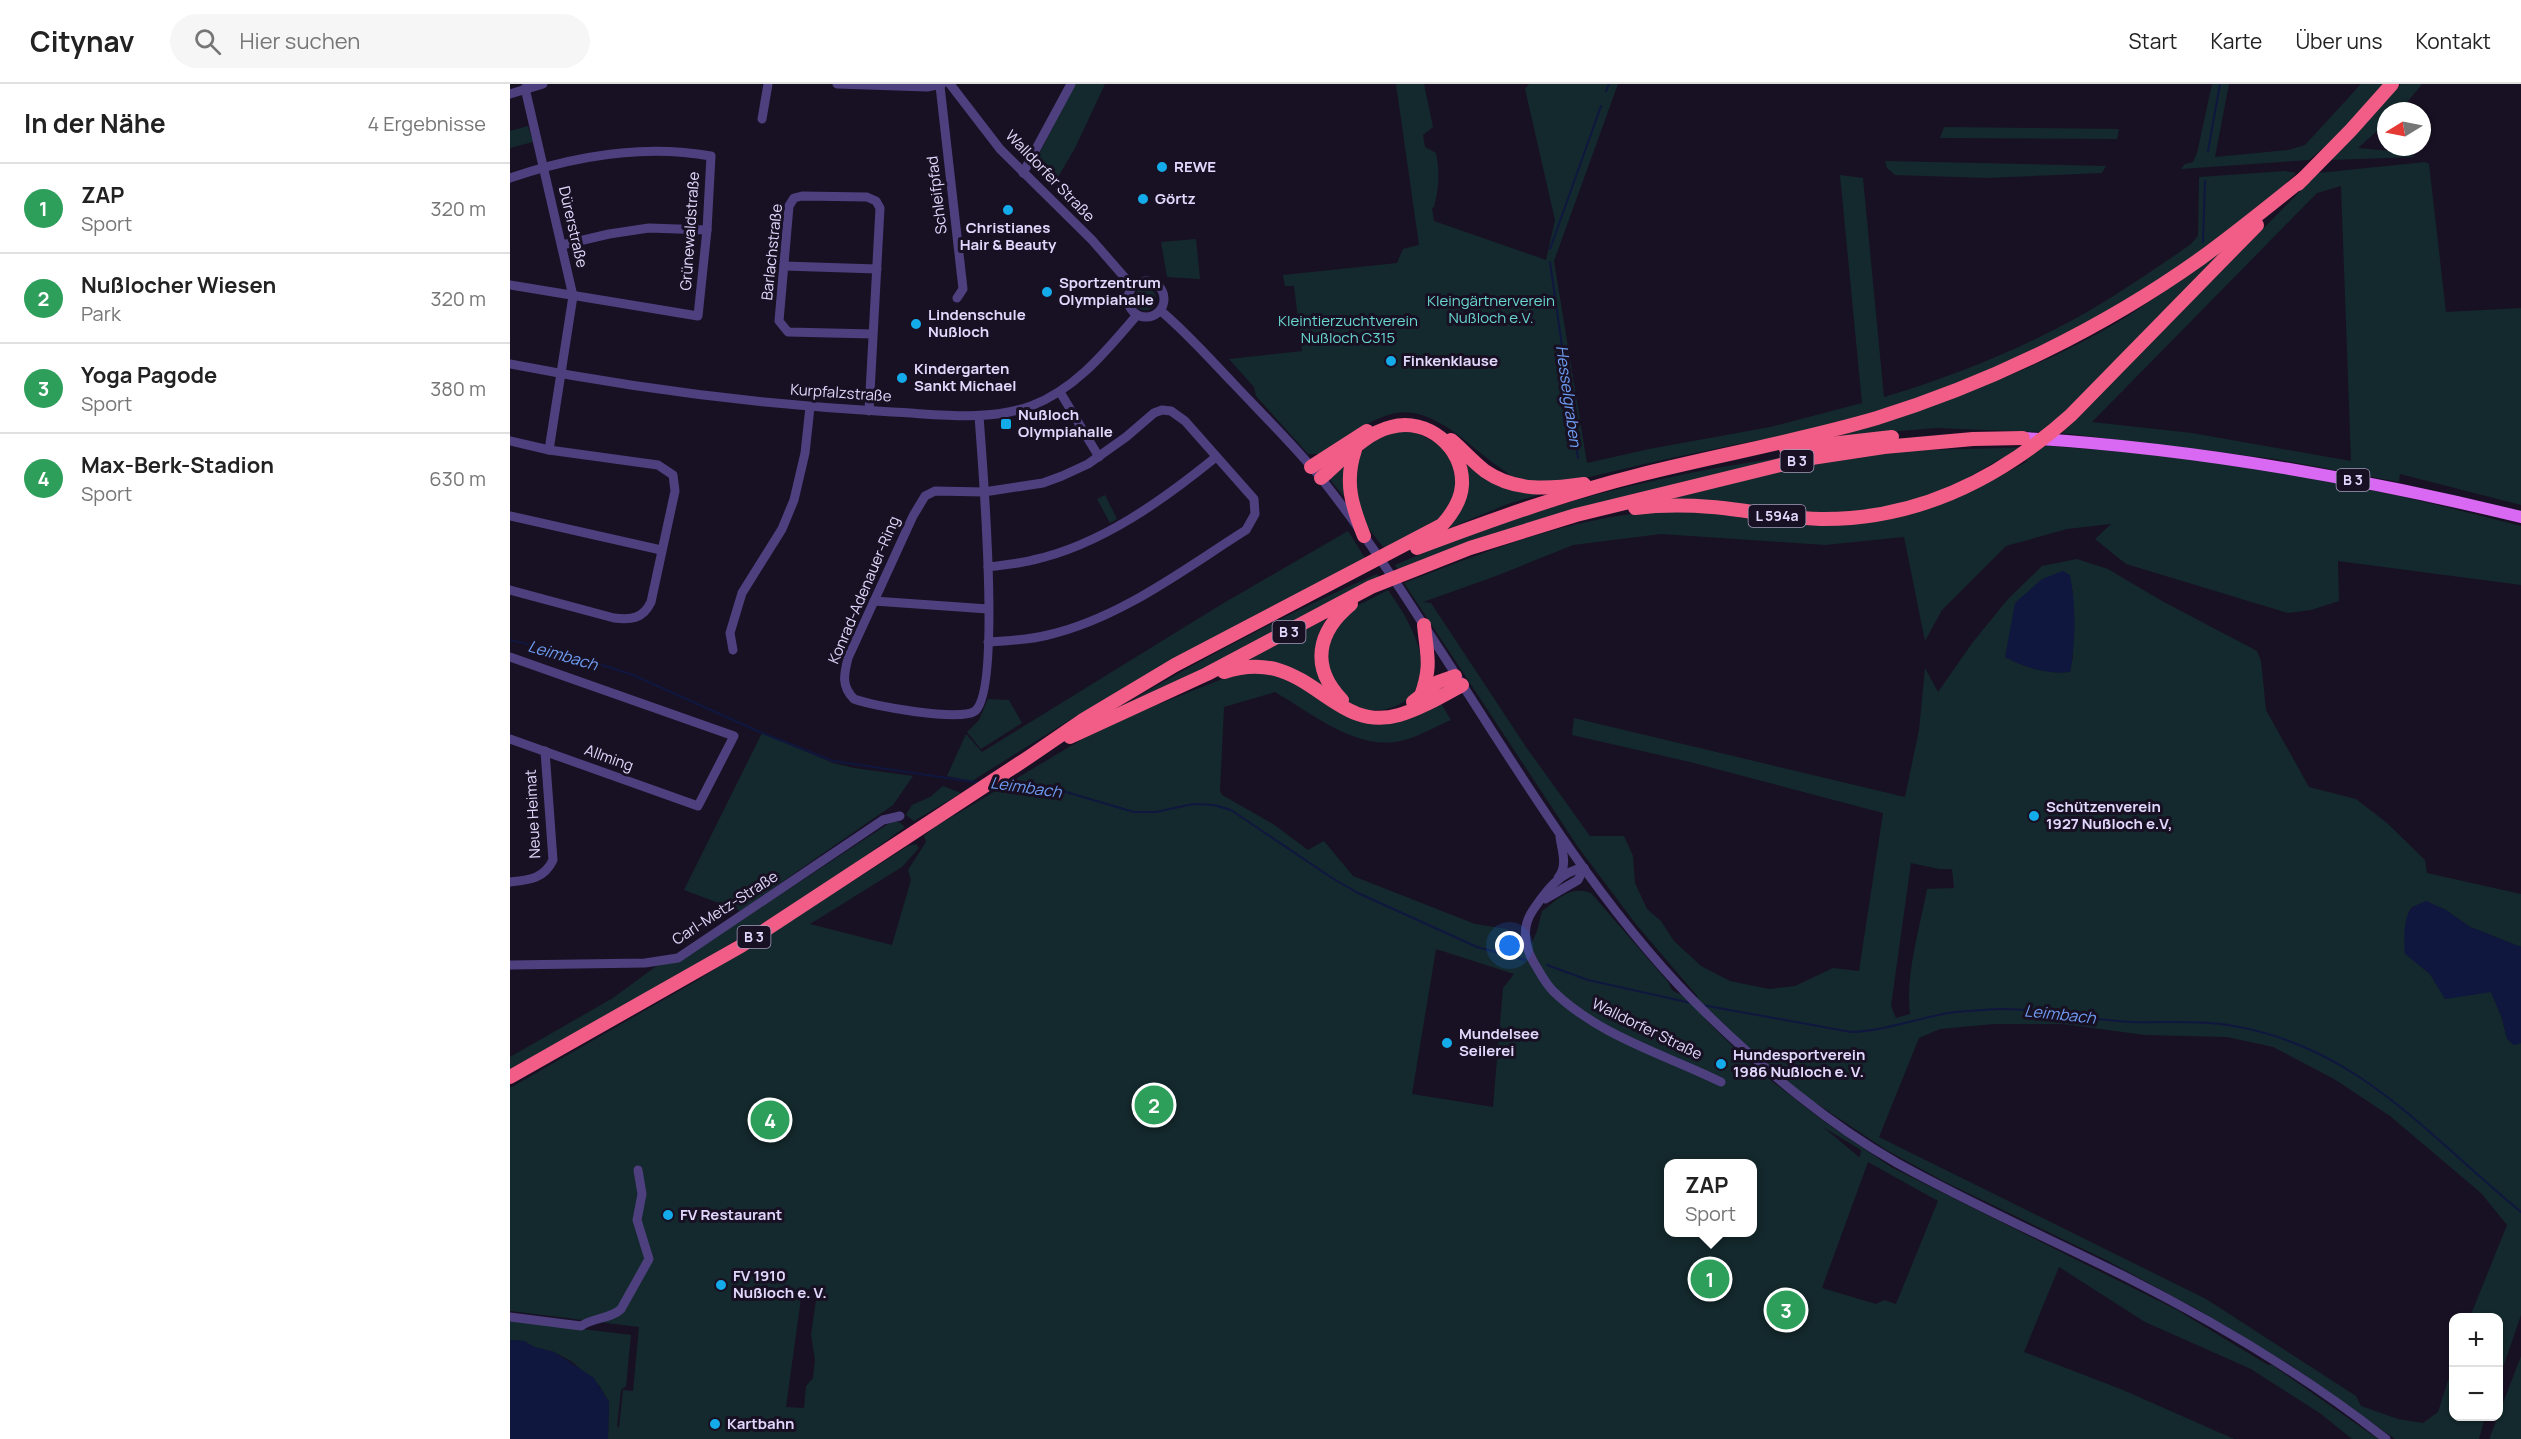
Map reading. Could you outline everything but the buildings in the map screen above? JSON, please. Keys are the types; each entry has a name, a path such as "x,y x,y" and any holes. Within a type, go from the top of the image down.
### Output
{"highway":[{"name":"L 594a","path":"1576,515 1593,515 1658,505 1821,519 1851,517 1917,506 1974,483 2003,468 2039,443 2071,414 2351,130 2392,84"},
{"name":"L 594a","path":"1677,466 1876,418 2009,366 2102,319 2164,283 2239,230 2304,178"},
{"path":"1311,467 1372,428 1389,422 1412,420 1428,424 1443,433 1485,471 1513,484 1555,489 1636,476"},
{"path":"1318,591 1442,525 1453,513 1462,484 1460,464 1448,444 1431,431 1413,425 1390,427 1374,434 1321,478"},
{"name":"B 3","path":"1029,758 1083,720 1176,665 1318,591 1412,550 1495,518 1677,466 1860,439 1917,436 2023,438"},
{"name":"B 3","path":"510,1077 741,946 1029,758 1110,717 1207,674 1371,587 1470,548 1576,515 1835,453 1973,439 2023,438"},
{"path":"1356,448 1349,467 1349,485 1352,505 1365,539"},
{"path":"1371,587 1342,611 1327,630 1322,645 1324,676 1330,688 1353,708 1367,711 1395,710 1421,696 1438,682 1458,680"},
{"path":"1421,696 1429,667 1424,625"},
{"path":"1207,674 1256,666 1274,668 1300,678 1344,710 1370,717 1398,715 1458,680"}],"main road":[{"name":"B 3","path":"2023,438 2132,446 2303,470 2423,493 2521,517"}],"street":[{"path":"510,94 543,84"},
{"path":"762,119 768,84"},
{"path":"837,84 944,85"},
{"path":"1023,172 1071,84"},
{"name":"Walldorfer Straße","path":"944,85 1000,149 1092,240 1133,287"},
{"name":"Schleifpfad","path":"944,85 963,289 957,298"},
{"name":"Dürerstraße","path":"525,88 573,296 549,450"},
{"name":"Grünewaldstraße","path":"544,169 630,151 687,151 711,156 707,230 698,316 573,296"},
{"path":"510,178 544,169"},
{"name":"Barlachstraße","path":"869,411 880,208 871,198 802,196 794,198 789,206 779,321 788,332 873,334"},
{"path":"562,245 649,228 707,230"},
{"path":"784,266 877,268"},
{"path":"1143,281 1157,285 1165,297 1161,311 1148,318 1137,315 1131,310 1128,302 1133,287 1143,281"},
{"path":"510,285 573,296"},
{"path":"1161,311 1321,478 1424,625 1458,680 1584,868 1706,1013 1774,1076 1815,1108 1894,1161 2130,1279 2205,1320 2308,1383 2386,1439"},
{"name":"Kurpfalzstraße","path":"510,364 755,403 979,416 1029,406 1060,392 1085,372 1109,348 1137,315"},
{"path":"1060,392 1099,456"},
{"path":"733,650 730,633 742,593 782,529 794,500 805,453 810,407"},
{"path":"984,492 1043,483 1083,467 1154,413 1162,410 1178,415 1254,499 1255,514 1246,530 1145,594 1106,614 1049,635 1027,640 988,642"},
{"name":"Konrad-Adenauer-Ring","path":"979,416 984,492 988,567 988,642 984,698 979,707 971,713 960,716 862,702 849,694 844,677 848,658 912,516 925,496 935,491 945,490 984,492"},
{"path":"510,441 549,450 658,465 669,470 673,475 675,491 651,603 646,611 633,619 604,616 510,590"},
{"path":"988,567 1034,560 1070,548 1110,530 1178,487 1216,457"},
{"path":"510,516 661,550"},
{"path":"874,601 988,609"},
{"name":"Allming","path":"510,657 734,736 698,806 510,739"},
{"name":"Neue Heimat","path":"510,882 538,877 547,871 553,860 544,751"},
{"name":"Carl-Metz-Straße","path":"510,965 645,963 678,958 883,820 900,816"},
{"path":"1555,882 1562,874 1564,862 1559,832"},
{"path":"1536,906 1555,892 1578,880 1584,868"},
{"name":"Walldorfer Straße","path":"1584,868 1573,869 1555,882 1528,917 1525,929 1526,942 1540,974 1552,990 1589,1021 1721,1082"},
{"path":"1578,880 1600,889"},
{"path":"510,1317 581,1326 591,1319 619,1312 649,1259 637,1220 642,1194 638,1170"}],"green space":[{"path":"1075,84 1105,84 1075,148 1051,189 1033,166"},
{"path":"1396,84 1424,84 1433,127 1423,135 1425,147 1436,153 1438,167 1437,193 1432,208 1434,221 1546,260 1555,220 1525,89 1529,84 1618,84 1554,261 1587,463 1770,427 1862,403 1840,175 1863,178 1884,397 1936,380 2039,338 2100,304 2191,244 2198,236 2199,177 2285,171 2296,173 2249,216 2196,257 2139,294 2017,358 1954,384 1816,429 1573,481 1532,482 1510,475 1438,422 1410,412 1396,413 1376,420 1319,454 1308,454 1256,396 1254,387 1229,359 1302,351 1294,286 1285,286 1283,275 1397,263 1403,249 1419,245"},
{"path":"2212,84 2229,84 2215,157 2288,150 2305,145 2361,84 2386,84 2335,138 2309,160 2181,169 2185,164 2193,162 2197,153"},
{"path":"2401,84 2422,84 2407,102 2384,102"},
{"path":"2377,110 2377,131 2358,148 2377,150 2377,156 2415,157 2330,160"},
{"path":"528,126 533,142 510,148 510,131"},
{"path":"1944,127 2119,129 2117,139 1940,138"},
{"path":"1885,161 2106,166 2102,173 1987,178 1895,175 1887,168"},
{"path":"2425,162 2429,164 2446,312 2521,308 2521,505 2400,474 2399,482 2275,459 2062,433 2318,173","holes":["2341,186 2351,461 2192,433 2092,422 2317,193"]},
{"path":"2242,235 2044,432 1936,428 1839,436 1982,386 2085,341 2150,302"},
{"path":"1196,239 1200,279 1167,277 1161,242"},
{"path":"1145,288 1153,291 1156,299 1153,307 1145,310 1137,307 1134,299 1137,291"},
{"path":"1412,430 1440,445 1456,468 1456,497 1440,521 1385,549 1367,526 1359,510 1354,489 1356,466 1366,446 1374,439 1387,433"},
{"path":"2049,446 2191,459 2248,466 2368,489 2521,526 2521,585 2338,561 2339,601 2311,610 2288,613 2126,564 2095,539 2111,524 2067,529 2006,546 1942,610 1925,641 1904,537 1825,545 1661,534 1573,545 1423,602 1431,603 1526,747 1590,836 1624,836 1633,856 1635,883 1647,909 1661,921 1674,941 1701,966 1730,981 1769,989 1795,986 1833,968 1859,971 1883,813 1690,762 1572,735 1574,718 1905,797 1919,730 1925,668 1938,692 1973,642 2008,599 2042,566 2077,559 2108,569 2162,601 2257,651 2261,661 2266,710 2309,787 2356,799 2387,823 2425,860 2427,873 2521,894 2521,947 2470,927 2446,910 2426,902 2412,907 2409,912 2405,953 2430,974 2445,998 2491,992 2502,1018 2507,1039 2514,1045 2521,1043 2521,1315 2503,1367 2503,1313 2472,1313 2507,1225 2481,1193 2390,1116 2334,1079 2273,1047 2227,1037 2145,1035 2063,1024 1994,1024 1940,1029 1919,1038 1879,1137 2206,1299 2356,1396 2361,1406 2398,1419 2423,1423 2438,1412 2449,1378 2449,1421 2484,1421 2479,1439 2395,1439 2289,1364 2195,1308 2104,1259 1945,1182 1888,1151 1808,1098 1751,1051 1721,1021 1704,1018 1755,1068 1822,1120 1891,1167 2177,1310 2268,1365 2272,1365 2378,1439 2352,1439 2321,1414 2251,1369 2145,1322 2059,1267 2024,1352 2123,1390 2234,1439 608,1439 609,1402 599,1385 571,1361 554,1352 534,1347 524,1341 510,1340 510,1320 631,1335 626,1386 621,1390 617,1426 619,1428 623,1390 633,1391 639,1327 510,1311 510,1088 698,980 908,846 916,844 919,848 902,867 810,924 892,945 911,880 908,870 926,842 924,836 935,827 1106,725 1235,674 1276,672 1363,719 1440,702 1451,720 1408,739 1373,742 1338,730 1275,692 1224,707 1220,791 1222,795 1273,824 1308,850 1324,841 1353,876 1475,924 1507,929 1530,947 1542,911 1570,892 1591,893 1676,993 1698,997 1635,923 1578,847 1404,583 1530,537 1594,520 1627,515 1679,511 1713,513 1800,525 1831,525 1891,517 1947,500 2028,461 2000,459 1952,487 1897,506 1826,514 1648,502 1770,471 1870,454","holes":["2073,590 2073,656 2070,672 2036,669 2005,657","1911,863 1939,869 1952,869 1954,888 1927,889 1911,968 1910,1014 1896,1018 1891,1006","1436,949 1514,974 1503,988 1493,1107 1412,1094","1823,1127 1861,1150 1860,1157 1859,1157","1868,1162 1938,1201 1896,1304 1884,1300 1876,1304 1822,1288","818,1286 811,1335 815,1360 813,1378 806,1386 804,1408 786,1407 802,1291"]},
{"path":"1800,455 1400,572 1395,565 1494,526 1593,495 1695,472"},
{"path":"1459,456 1541,494 1505,505 1445,530 1456,515"},
{"path":"1347,459 1346,499 1327,476"},
{"path":"1105,495 1117,519 1110,523 1097,499"},
{"path":"1348,531 1365,558 1076,716 972,781 947,776 966,734 982,752 1222,604"},
{"path":"1377,574 1382,581 1203,673 1094,718 1106,709 1118,708 1213,654"},
{"path":"1388,590 1407,619 1417,641 1421,675 1417,687 1401,704 1377,710 1365,709 1354,706 1344,699 1324,668 1330,630 1355,607"},
{"path":"1326,619 1318,637 1315,654 1317,671 1324,689 1314,681 1286,668 1242,663"},
{"path":"988,699 1009,700 1022,723 981,749 967,732 979,720"},
{"path":"762,733 833,763 913,776 893,805 740,911 684,890"},
{"path":"943,786 961,793 914,821 906,815 912,805 930,797"},
{"path":"891,822 899,822 905,827 838,876 684,973 510,1069 510,1057 613,998 655,967 701,947"},
{"path":"2521,1356 2521,1439 2490,1439 2496,1421 2503,1421 2503,1403"}],"water":[{"path":"2063,571 2070,575 2074,611 2070,672 2036,669 2005,657 2015,603 2042,579"},
{"path":"2426,901 2446,910 2470,927 2521,947 2521,1043 2514,1045 2507,1039 2502,1018 2491,992 2445,999 2430,974 2405,954 2407,917 2412,908"},
{"path":"510,1340 524,1341 534,1347 554,1352 594,1378 609,1402 608,1439 510,1439"}],"waterway":[{"name":"Hesselgraben","path":"1606,91 1609,84"},
{"path":"2208,151 2220,84"},
{"name":"Hesselgraben","path":"1550,249 1601,106"},
{"path":"2203,242 2205,181"},
{"name":"Hesselgraben","path":"1550,262 1578,458"},
{"name":"Leimbach","path":"510,640 568,654 633,675 762,733 833,761 981,783"},
{"name":"Leimbach","path":"998,785 1049,787 1134,812 1156,812 1193,804 1214,805 1231,810 1358,893 1477,947 1525,960"},
{"name":"Leimbach","path":"1547,965 1588,980 1691,1003"},
{"name":"Leimbach","path":"1702,1005 1851,1032 1887,1027 1948,1013 2015,1009 2116,1021 2216,1023 2274,1036 2315,1052 2353,1073 2388,1097 2521,1212"}],"place":[{"name":"REWE","path":"1162,167"},
{"name":"Görtz","path":"1143,199"},
{"name":"Christianes Hair & Beauty","path":"1008,210"},
{"name":"Sportzentrum Olympiahalle","path":"1047,292"},
{"name":"Lindenschule Nußloch","path":"916,324"},
{"name":"Finkenklause","path":"1391,361"},
{"name":"Kindergarten Sankt Michael","path":"902,378"},
{"name":"Nußloch Olympiahalle","path":"1006,424"},
{"name":"Schützenverein 1927 Nußloch e.V,","path":"2034,816"},
{"name":"Mundelsee Seilerei","path":"1447,1043"},
{"name":"Hundesportverein 1986 Nußloch e. V.","path":"1721,1064"},
{"name":"Nußlocher Wiesen","path":"1154,1105"},
{"name":"Max-Berk-Stadion","path":"770,1120"},
{"name":"FV Restaurant","path":"668,1215"},
{"name":"ZAP","path":"1710,1279"},
{"name":"FV 1910 Nußloch e. V.","path":"721,1285"},
{"name":"Yoga Pagode","path":"1786,1310"},
{"name":"Kartbahn","path":"715,1424"}],"park label":[{"name":"Kleingärtnerverein Nußloch e.V.","path":"1491,310"},
{"name":"Kleintierzuchtverein Nußloch C315","path":"1348,330"}]}
